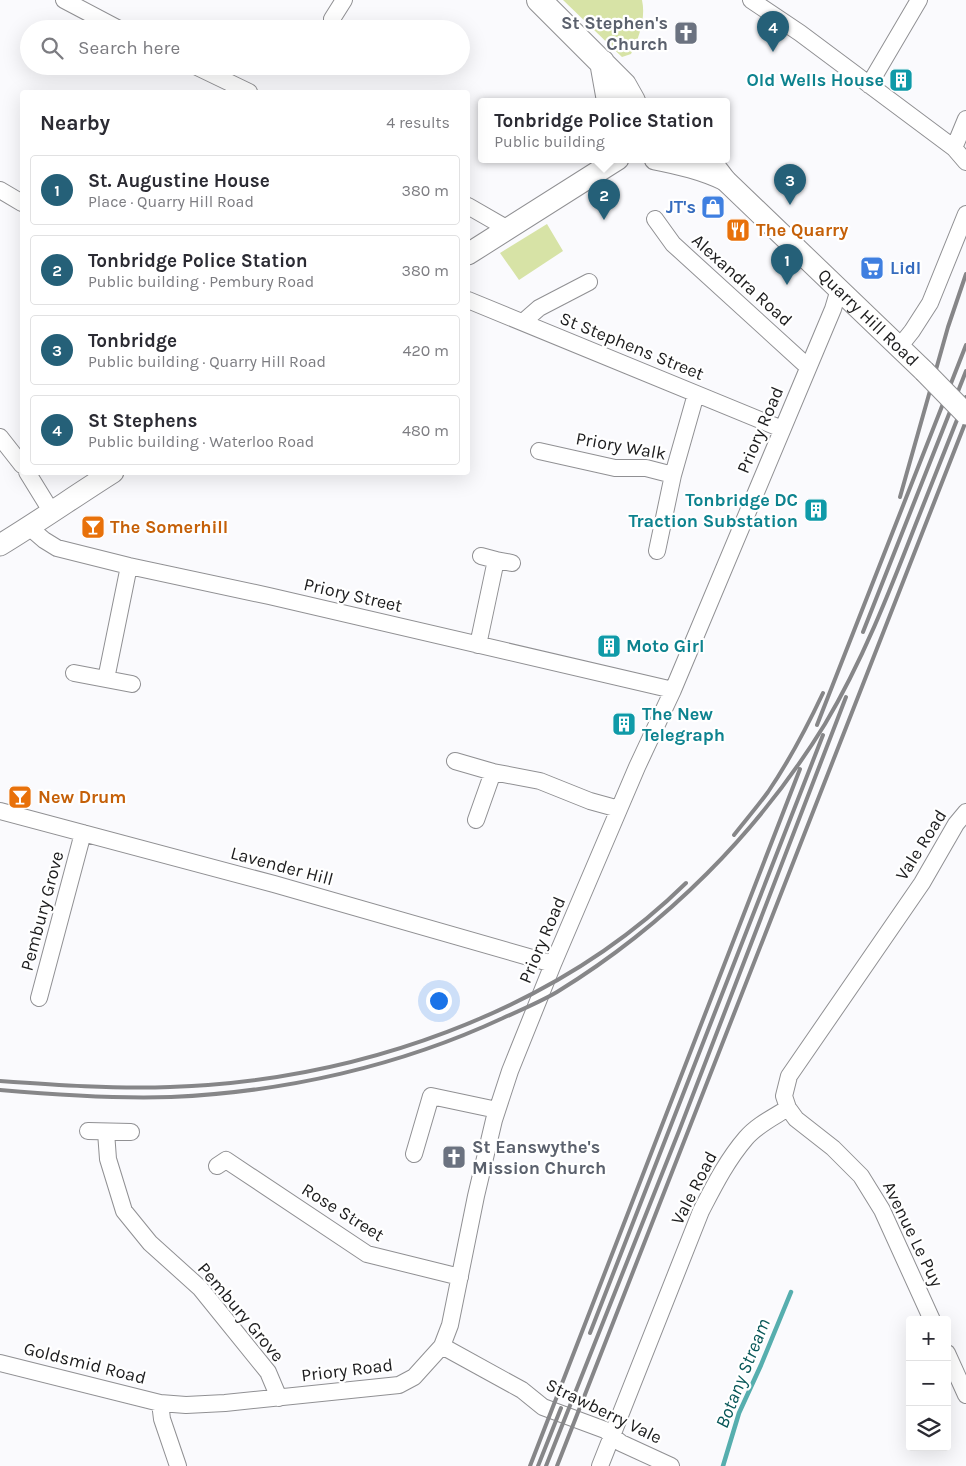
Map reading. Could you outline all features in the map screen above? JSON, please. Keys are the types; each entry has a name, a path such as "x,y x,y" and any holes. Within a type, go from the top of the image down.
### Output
{"highway":[{"path":"539,0 624,85 631,98"},
{"path":"602,62 608,98"}],"main road":[{"path":"568,192 591,163"},
{"path":"470,253 612,163"},
{"name":"Quarry Hill Road","path":"678,163 707,171 725,180"},
{"name":"Quarry Hill Road","path":"712,163 725,180 900,346 966,414"},
{"path":"0,545 108,475"}],"street":[{"path":"64,0 102,20"},
{"path":"332,19 344,0"},
{"path":"751,0 800,33 954,148 966,162"},
{"path":"869,85 919,0"},
{"path":"212,75 239,90"},
{"path":"954,148 966,119"},
{"path":"0,190 20,202"},
{"path":"470,207 508,229"},
{"path":"900,346 930,302 966,214"},
{"name":"Alexandra Road","path":"655,219 678,249 808,367"},
{"path":"523,322 539,308 589,282"},
{"name":"Priory Road","path":"160,1403 186,1405 279,1398 399,1385 414,1377 442,1346 450,1325 476,1196 497,1110 510,1071 619,809 673,690 833,309 839,289"},
{"name":"St Stephens Street","path":"470,301 782,429"},
{"name":"Priory Walk","path":"539,451 615,468 646,468 673,475 696,394"},
{"path":"0,437 20,462"},
{"path":"29,475 51,511"},
{"path":"657,551 673,475"},
{"name":"Priory Street","path":"29,527 57,548 673,690"},
{"path":"478,645 496,559"},
{"path":"106,679 129,566"},
{"path":"74,673 132,684"},
{"path":"455,761 493,772 540,781 590,801 619,809"},
{"path":"476,820 493,772"},
{"name":"Lavender Hill","path":"0,811 301,891 553,964"},
{"name":"Vale Road","path":"600,1466 701,1211 720,1174 747,1137 788,1108 784,1096 789,1076 922,883 956,824 966,812"},
{"name":"Pembury Grove","path":"39,998 83,834"},
{"path":"414,1154 431,1096 497,1110"},
{"name":"Avenue Le Puy","path":"788,1108 796,1119 833,1148 861,1176 882,1210 930,1316"},
{"path":"88,1132 131,1132"},
{"name":"Pembury Grove","path":"106,1132 108,1160 124,1211 150,1243 200,1288 268,1372 279,1398"},
{"name":"Rose Street","path":"217,1166 226,1160 368,1254 460,1277"},
{"name":"Strawberry Vale","path":"442,1346 522,1390 544,1407 605,1430 621,1443 671,1466"},
{"path":"950,1361 966,1396"},
{"name":"Goldsmid Road","path":"0,1363 160,1403"},
{"path":"160,1403 162,1419 178,1466"}],"green space":[{"path":"563,0 642,0 641,28 631,54 622,57"},
{"path":"547,224 563,251 519,280 500,253"}],"waterway":[{"name":"Botany Stream","path":"723,1466 739,1413 791,1292"}],"railway":[{"path":"900,497 948,327 966,274"},
{"path":"817,725 966,345"},
{"path":"863,632 966,371"},
{"path":"0,1090 86,1096 171,1097 256,1089 341,1074 383,1063 464,1035 544,999 597,966 672,906 707,874 740,839 799,764 825,724 851,676 874,627 966,397"},
{"path":"557,1466 966,421"},
{"path":"734,835 776,780 823,693"},
{"path":"546,1466 679,1131 846,697"},
{"path":"590,1333 823,735"},
{"path":"530,1466 800,769"},
{"path":"0,1081 106,1087 170,1087 240,1082 310,1071 379,1054 447,1032 513,1004 575,969 633,929 686,883"},
{"path":"538,1466 561,1408"}],"place":[{"name":"St Stephen's Church","path":"686,33"},
{"name":"St Stephens","path":"773,52"},
{"name":"Old Wells House","path":"901,80"},
{"name":"Tonbridge","path":"790,205"},
{"name":"JT's","path":"713,207"},
{"name":"Tonbridge Police Station","path":"604,220"},
{"name":"The Quarry","path":"738,230"},
{"name":"Lidl","path":"872,268"},
{"name":"St. Augustine House","path":"787,285"},
{"name":"Tonbridge DC Traction Substation","path":"816,510"},
{"name":"The Somerhill","path":"93,527"},
{"name":"Moto Girl","path":"609,646"},
{"name":"The New Telegraph","path":"624,724"},
{"name":"New Drum","path":"20,797"},
{"name":"St Eanswythe's Mission Church","path":"454,1157"}]}
